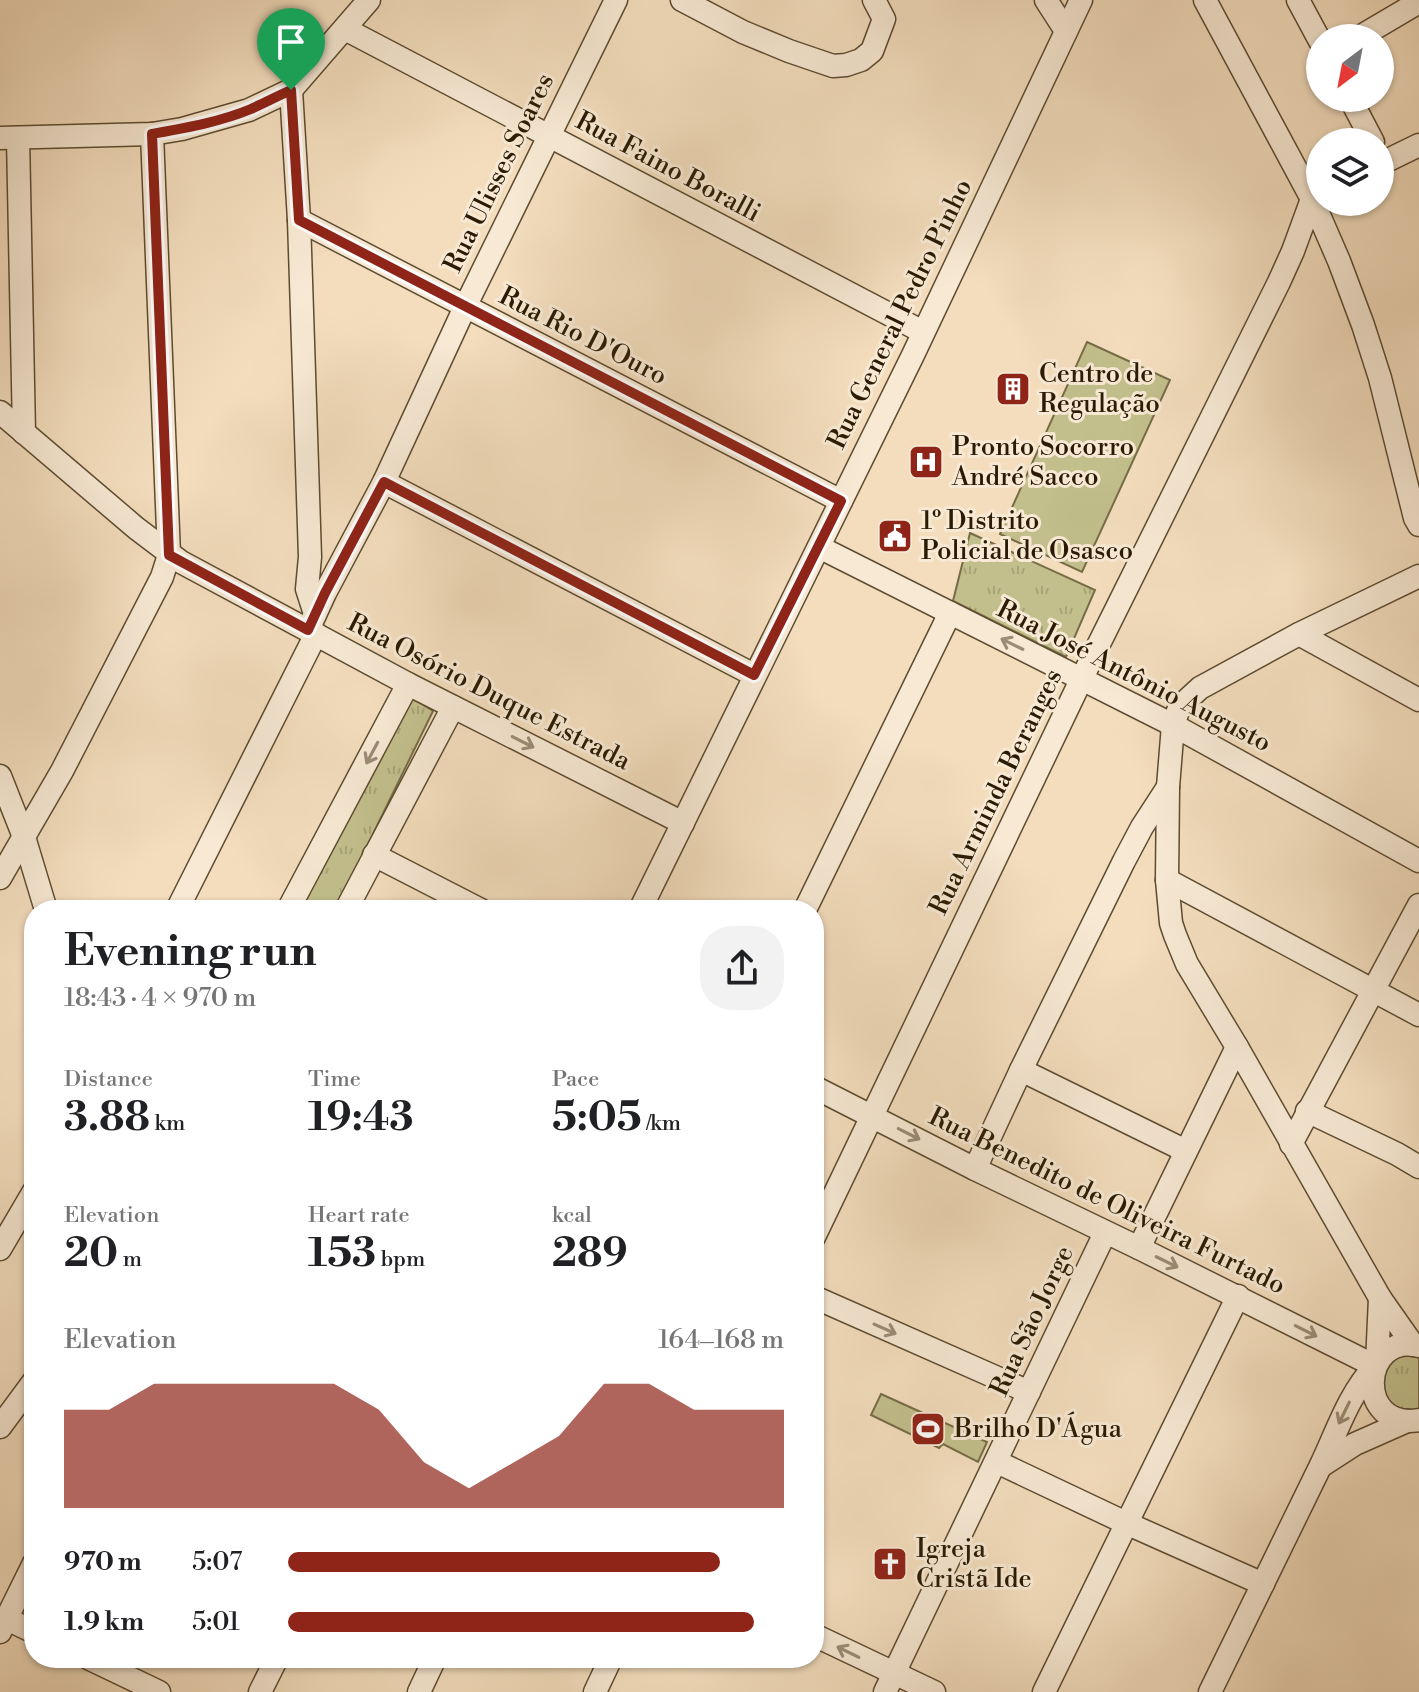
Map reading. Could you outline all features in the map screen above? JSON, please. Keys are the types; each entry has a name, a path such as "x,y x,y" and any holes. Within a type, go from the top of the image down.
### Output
{"street":[{"path":"24,433 9,138 152,134 249,110 291,90 369,0"},
{"name":"Rua Ulisses Soares","path":"182,900 313,626 325,593 384,482 465,307 616,0"},
{"path":"682,0 716,8 743,32 833,66 861,60 872,51 884,19 874,0"},
{"path":"1046,0 1066,31"},
{"name":"Rua General Pedro Pinho","path":"645,900 819,547 1081,0"},
{"path":"1205,0 1306,179"},
{"path":"1298,0 1311,24"},
{"path":"1382,24 1419,2"},
{"name":"Rua Faino Boralli","path":"345,29 923,332"},
{"path":"291,90 299,220 310,557 307,589 313,626"},
{"path":"43,900 0,880 62,771 162,577 169,555 152,134"},
{"path":"1394,156 1419,145"},
{"name":"Rua Arminda Beranges","path":"824,1216 1082,678 1284,272 1308,216"},
{"path":"1323,216 1411,467 1415,518 1419,525"},
{"name":"Rua Rio D'Ouro","path":"299,220 841,501"},
{"name":"Rua Osório Duque Estrada","path":"0,412 169,555 313,626 408,684 683,823"},
{"path":"384,482 754,675"},
{"name":"Rua José Antônio Augusto","path":"819,547 1173,725 1419,861"},
{"path":"310,557 325,593"},
{"path":"1210,1692 1361,1381 1392,1349 1416,1346 1380,1298 1187,964 1175,935 1167,880 1168,787 1173,725 1178,711 1200,688 1299,634 1419,576"},
{"path":"810,900 950,613"},
{"path":"1299,634 1419,700"},
{"path":"293,900 408,684"},
{"path":"351,900 453,707"},
{"path":"0,776 24,837 43,900"},
{"path":"975,1169 1124,861 1168,787"},
{"path":"374,855 462,900"},
{"path":"1167,880 1419,1015"},
{"path":"1291,1144 1419,905"},
{"path":"1139,1248 1237,1047"},
{"path":"1021,1070 1186,1151"},
{"name":"Rua Benedito de Oliveira Furtado","path":"824,1092 1376,1364"},
{"path":"1307,1111 1419,1167"},
{"path":"0,1249 24,1208"},
{"name":"Rua São Jorge","path":"890,1683 1105,1233"},
{"path":"1044,1692 1238,1296"},
{"path":"1380,1298 1372,1391 1386,1413 1397,1419 1413,1421"},
{"path":"824,1301 1029,1392"},
{"path":"0,1427 24,1397"},
{"path":"1321,1466 1355,1444 1413,1421"},
{"path":"997,1462 1263,1584"},
{"path":"24,1583 3,1625 24,1630"},
{"path":"824,1641 890,1683 934,1692"},
{"path":"109,1668 159,1692"},
{"path":"260,1692 272,1668"},
{"path":"419,1692 430,1668"},
{"path":"595,1692 606,1668"}],"green space":[{"path":"1087,342 1170,380 1082,572 1000,534"},
{"path":"970,533 1095,590 1066,657 953,601"},
{"path":"414,699 433,711 341,900 298,900 398,708"},
{"path":"1402,1355 1419,1355 1419,1416 1386,1404 1382,1375 1394,1359"},
{"name":"Brilho D'Água","path":"881,1394 987,1442 978,1462 943,1444 939,1448 871,1415"}],"place":[{"name":"Centro de Regulação","path":"1013,389"},
{"name":"Pronto Socorro André Sacco","path":"926,462"},
{"name":"1º Distrito Policial de Osasco","path":"895,536"},
{"name":"Brilho D'Água","path":"928,1429"},
{"name":"Igreja Cristã Ide","path":"890,1564"}],"route":[{"path":"291,90 299,220 841,501 754,675 384,482 308,630 169,555 152,134 249,110 291,90"}]}
